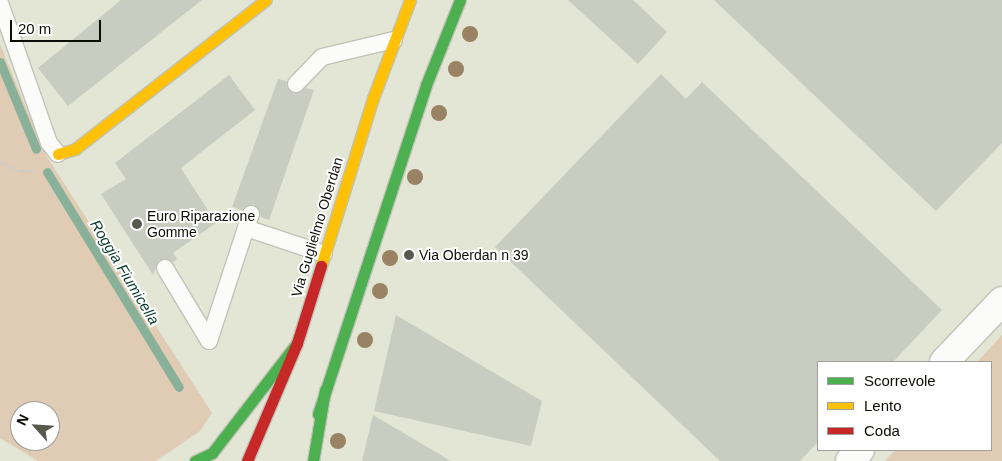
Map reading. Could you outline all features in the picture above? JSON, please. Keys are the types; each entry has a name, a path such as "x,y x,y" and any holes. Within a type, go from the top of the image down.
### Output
{"main road":[{"path":"58,154 75,149 266,0"},
{"name":"Via Guglielmo Oberdan","path":"247,461 296,343 394,40 410,0"},
{"path":"304,461 324,390 426,85 460,0"},
{"path":"195,461 212,453 296,343"},
{"path":"313,461 324,390"}],"street":[{"path":"945,361 1002,301"},
{"path":"850,461 859,451"}],"lane":[{"path":"0,3 49,142 58,154"},
{"path":"296,84 322,57 394,40"},
{"path":"165,268 209,341 248,221 324,254"}],"shaded area":[{"path":"0,44 45,154 212,413 200,431 156,461 38,461 21,451 60,451 60,401 10,401 10,444 0,438"},
{"path":"1002,335 1002,461 885,461 894,451 992,451 992,361 978,361"}],"building":[{"path":"121,0 202,0 68,106 38,68"},
{"path":"568,0 633,0 667,32 638,64"},
{"path":"714,0 1002,0 1002,143 936,211"},
{"path":"661,74 686,99 702,82 942,310 894,361 817,361 817,443 800,461 720,461 495,247"},
{"path":"229,75 255,110 181,168 216,223 173,253 177,259 173,262 159,260 153,275 101,194 126,179 115,163"},
{"path":"278,79 286,81 293,94 306,88 314,90 269,220 261,217 254,204 242,210 232,207"},
{"path":"396,315 542,401 531,446 374,411"},
{"path":"373,415 451,461 362,461"}],"waterway":[{"name":"Roggia Fiumicella","path":"0,62 36,149"},
{"name":"Roggia Fiumicella","path":"47,172 179,387"}],"traffic: fast":[{"path":"318,414 426,85 460,0"},
{"path":"195,461 212,453 297,343"},
{"path":"313,461 325,390"}],"traffic: slow":[{"path":"58,154 75,149 266,0"},
{"path":"321,266 373,98 410,0"}],"traffic: jam":[{"path":"247,461 297,343 321,266"}],"place":[{"name":"Euro Riparazione Gomme","path":"137,224"},
{"name":"Via Oberdan n 39","path":"409,255"}]}
